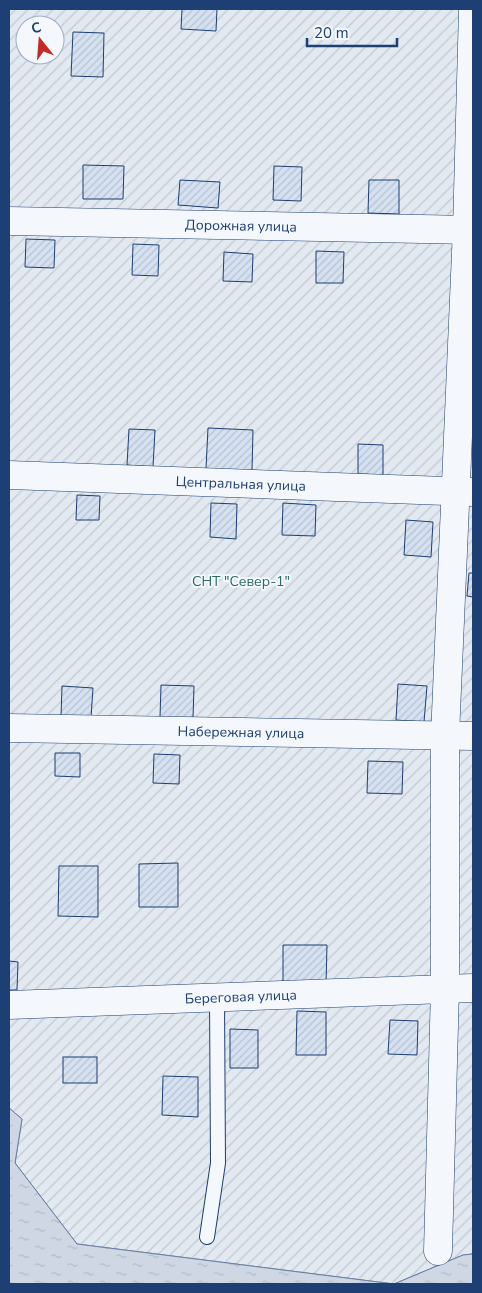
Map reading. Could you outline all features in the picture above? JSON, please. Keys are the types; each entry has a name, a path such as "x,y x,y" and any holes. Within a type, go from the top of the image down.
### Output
{"street":[{"path":"438,1252 445,988 445,736 465,492 473,9"},
{"name":"Дорожная улица","path":"9,221 470,230"},
{"name":"Центральная улица","path":"9,475 465,492"},
{"name":"Набережная улица","path":"9,728 473,736"},
{"name":"Береговая улица","path":"9,1005 473,988"}],"lane":[{"path":"207,1237 218,1163 217,998"}],"green space":[{"name":"СНТ \"Север-1\"","path":"9,9 473,9 473,1254 463,1255 394,1284 77,1244 15,1163 22,1119 9,1108"}],"water":[{"path":"9,1108 22,1119 15,1163 77,1244 394,1284 9,1284"},
{"path":"473,1254 473,1284 394,1284 463,1255"}],"building":[{"path":"182,9 217,9 216,31 181,29"},
{"path":"73,32 104,33 103,77 71,76"},
{"path":"83,165 124,166 123,199 83,199"},
{"path":"274,166 302,167 301,201 273,200"},
{"path":"180,180 220,182 218,208 178,205"},
{"path":"369,180 399,180 399,214 368,213"},
{"path":"26,239 55,240 54,268 25,267"},
{"path":"133,244 159,245 158,276 132,275"},
{"path":"316,251 344,252 343,283 316,283"},
{"path":"224,252 253,254 252,282 223,281"},
{"path":"208,428 253,430 252,471 206,469"},
{"path":"129,429 155,430 153,467 127,465"},
{"path":"358,444 383,445 383,475 358,474"},
{"path":"77,495 100,496 99,520 76,520"},
{"path":"211,503 237,504 236,539 210,537"},
{"path":"283,503 316,505 315,536 282,535"},
{"path":"406,520 433,522 431,557 404,555"},
{"path":"469,573 473,573 473,597 467,596"},
{"path":"398,684 427,686 424,722 396,720"},
{"path":"161,685 194,686 193,718 160,718"},
{"path":"62,686 93,688 91,718 61,717"},
{"path":"55,753 80,753 80,777 55,776"},
{"path":"154,754 180,755 179,784 153,783"},
{"path":"368,761 403,762 402,794 367,793"},
{"path":"178,863 178,907 139,907 139,864"},
{"path":"59,866 98,866 98,917 58,916"},
{"path":"283,945 327,945 326,985 283,984"},
{"path":"9,961 18,962 17,990 9,990"},
{"path":"297,1011 326,1012 326,1055 296,1055"},
{"path":"390,1020 418,1021 417,1055 388,1054"},
{"path":"230,1029 258,1030 258,1068 230,1068"},
{"path":"63,1057 97,1057 97,1083 63,1083"},
{"path":"163,1076 198,1077 198,1117 162,1115"}]}
